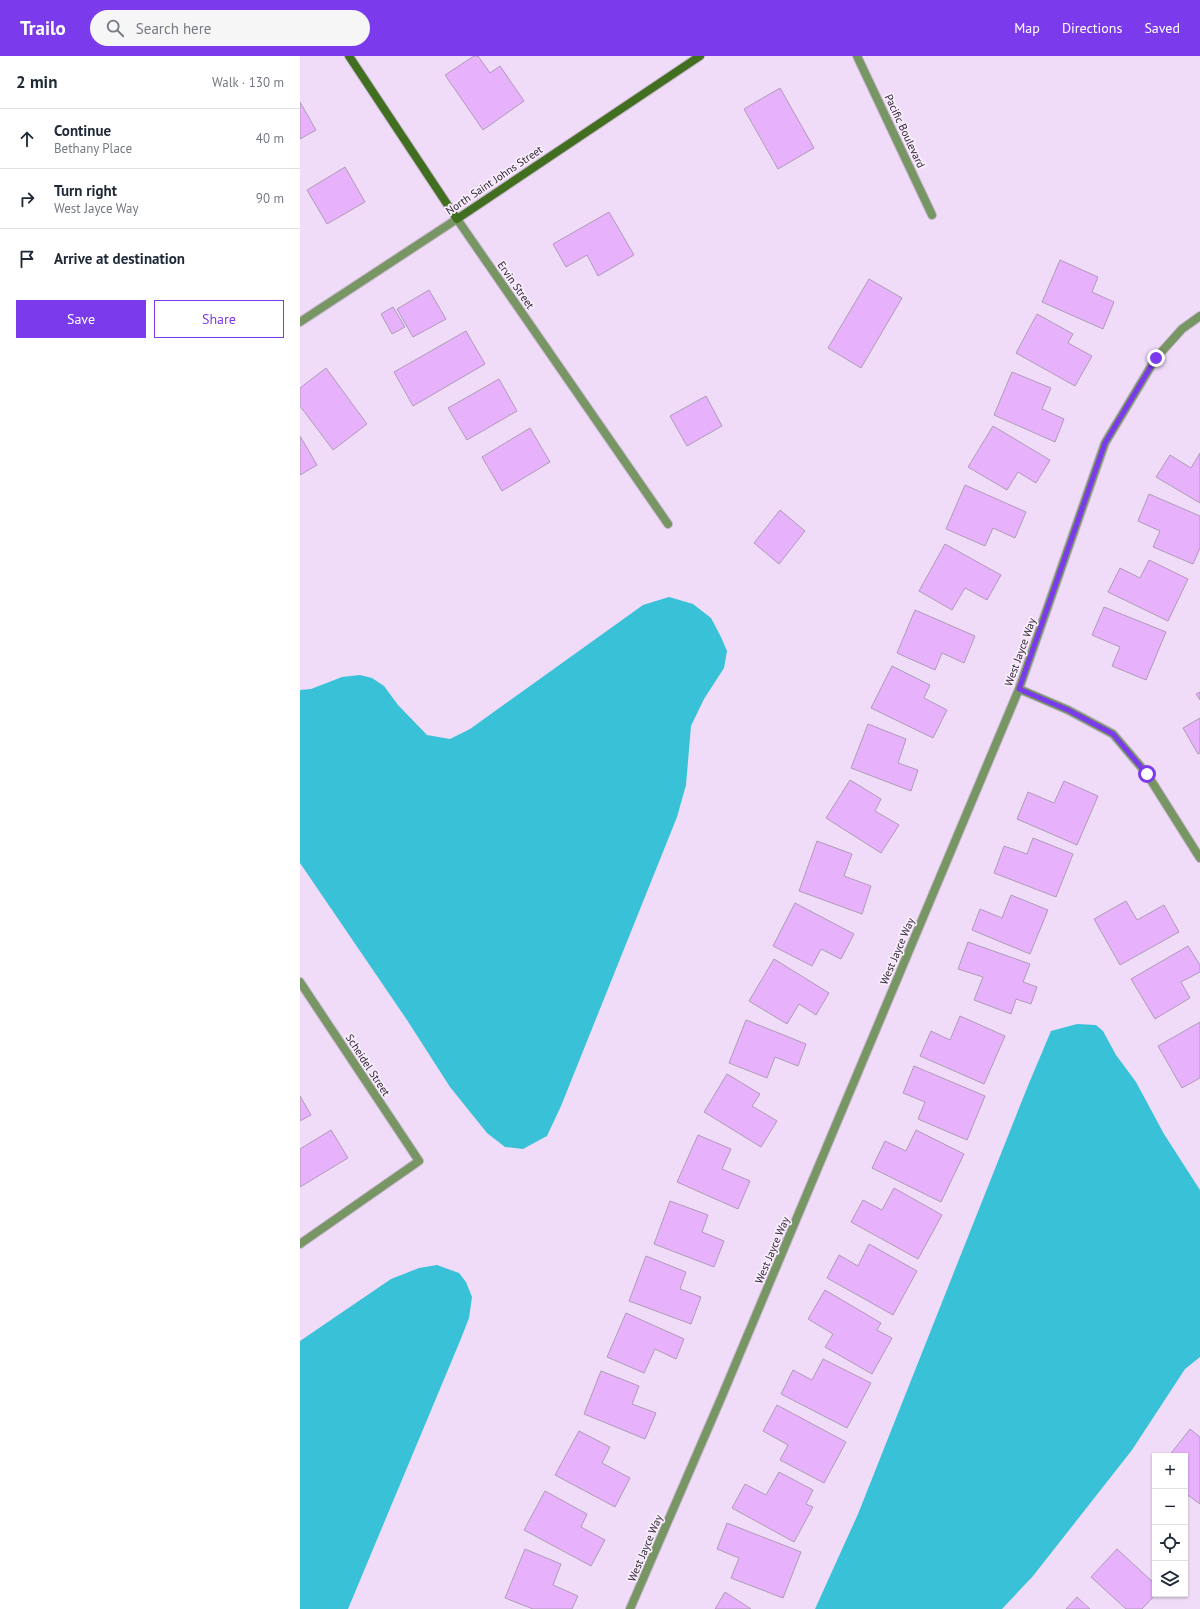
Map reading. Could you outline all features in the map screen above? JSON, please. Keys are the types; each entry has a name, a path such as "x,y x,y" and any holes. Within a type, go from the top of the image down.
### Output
{"street":[{"name":"Ervin Street","path":"349,56 457,219 668,524"},
{"name":"North Saint Johns Street","path":"300,322 700,56"},
{"name":"Pacific Boulevard","path":"857,56 932,215"},
{"name":"West Jayce Way","path":"630,1609 722,1396 1019,689 1105,443 1156,358 1182,329 1200,316"},
{"path":"1019,689 1068,710 1113,734 1147,774 1200,858"},
{"name":"Scheidel Street","path":"300,982 419,1161 300,1244"}],"water":[{"path":"669,597 693,604 711,618 727,651 724,668 704,699 691,726 686,785 677,817 561,1106 547,1136 523,1149 505,1147 487,1133 450,1087 407,1020 300,863 300,690 311,689 342,677 360,675 372,678 384,686 398,705 427,735 450,739 470,729 643,605"},
{"path":"1077,1024 1096,1025 1103,1031 1116,1055 1136,1082 1164,1134 1200,1190 1200,1357 1185,1369 1132,1450 1033,1576 1002,1609 815,1609 858,1514 1051,1031"},
{"path":"437,1265 459,1273 466,1282 472,1297 469,1318 460,1341 348,1609 300,1609 300,1341 391,1279 419,1268"}],"building":[{"path":"474,56 478,56 490,73 500,66 524,101 483,130 445,75"},
{"path":"780,88 814,148 778,169 744,109"},
{"path":"300,102 316,130 300,139"},
{"path":"345,167 365,202 327,224 307,190"},
{"path":"609,212 634,255 598,276 587,255 566,267 553,244"},
{"path":"1060,260 1098,277 1092,292 1114,302 1103,329 1042,302"},
{"path":"869,279 902,298 861,368 828,348"},
{"path":"429,290 446,319 413,337 397,309"},
{"path":"393,307 405,327 392,334 381,314"},
{"path":"1037,314 1073,334 1068,343 1092,356 1075,386 1016,353"},
{"path":"466,331 485,364 413,406 394,372"},
{"path":"326,368 367,424 333,450 300,406 300,388"},
{"path":"1012,372 1051,388 1042,409 1064,419 1055,442 994,415"},
{"path":"499,379 517,411 467,440 448,408"},
{"path":"706,396 722,426 687,446 670,416"},
{"path":"993,426 1050,460 1036,483 1018,472 1007,490 968,467"},
{"path":"530,428 550,462 502,491 482,457"},
{"path":"300,436 317,465 300,475"},
{"path":"1200,453 1200,503 1156,477 1170,455 1191,468"},
{"path":"965,485 1026,512 1015,538 993,528 985,546 946,529"},
{"path":"1149,494 1200,516 1200,548 1193,564 1153,547 1160,531 1138,521"},
{"path":"780,510 805,531 779,564 754,543"},
{"path":"945,544 1001,575 987,600 965,588 952,610 919,591"},
{"path":"1149,560 1188,579 1168,621 1108,592 1120,568 1140,578"},
{"path":"1104,607 1166,632 1146,680 1112,666 1120,647 1092,635"},
{"path":"915,610 975,636 964,663 942,653 935,670 897,653"},
{"path":"892,666 930,685 924,698 947,710 933,738 871,708"},
{"path":"1200,692 1200,700 1196,694"},
{"path":"1200,718 1200,753 1198,754 1183,728"},
{"path":"868,724 906,739 898,763 918,770 911,791 851,768"},
{"path":"850,780 881,799 875,811 899,825 881,853 826,818"},
{"path":"1064,781 1098,796 1077,845 1017,819 1028,792 1054,803"},
{"path":"1033,838 1073,854 1056,897 994,873 1004,846 1027,854"},
{"path":"817,841 852,854 844,876 871,886 862,914 799,891"},
{"path":"1011,895 1048,910 1030,954 972,930 980,909 1002,918"},
{"path":"1126,901 1137,920 1164,905 1179,932 1120,965 1094,919"},
{"path":"795,903 854,934 841,959 821,949 812,966 773,946"},
{"path":"968,942 1030,964 1023,982 1037,987 1031,1004 1016,999 1011,1014 974,1000 983,977 958,969"},
{"path":"1188,946 1200,965 1200,972 1181,982 1190,998 1155,1019 1131,979"},
{"path":"774,959 829,993 816,1015 799,1004 787,1024 749,1001"},
{"path":"960,1016 1005,1036 984,1084 920,1056 931,1031 950,1040"},
{"path":"746,1020 806,1044 798,1066 775,1057 767,1078 729,1063"},
{"path":"1200,1022 1200,1078 1182,1088 1158,1046"},
{"path":"914,1066 985,1096 967,1140 918,1119 925,1102 903,1093"},
{"path":"727,1074 760,1094 752,1106 777,1121 761,1147 704,1112"},
{"path":"300,1096 311,1115 300,1121"},
{"path":"331,1130 348,1158 300,1187 300,1149"},
{"path":"916,1130 964,1154 941,1202 872,1168 885,1141 906,1151"},
{"path":"698,1135 731,1149 722,1169 750,1181 738,1209 677,1182"},
{"path":"894,1188 942,1215 918,1259 851,1222 863,1200 882,1210"},
{"path":"670,1201 708,1215 702,1232 724,1241 714,1267 654,1244"},
{"path":"869,1244 917,1271 893,1315 827,1278 839,1255 858,1266"},
{"path":"646,1256 686,1272 680,1289 701,1297 691,1324 629,1301"},
{"path":"825,1290 881,1323 877,1330 892,1338 872,1374 825,1347 833,1334 808,1319"},
{"path":"626,1313 684,1339 676,1359 655,1349 644,1373 607,1357"},
{"path":"823,1359 871,1383 847,1428 781,1394 793,1370 812,1380"},
{"path":"601,1371 639,1386 632,1404 656,1413 645,1439 584,1414"},
{"path":"777,1405 846,1442 824,1483 780,1460 788,1445 763,1431"},
{"path":"1190,1429 1200,1437 1200,1504 1188,1495 1188,1453 1171,1453"},
{"path":"579,1431 610,1447 602,1463 630,1478 615,1507 555,1475"},
{"path":"779,1472 813,1490 806,1504 813,1507 794,1542 732,1508 745,1484 766,1495"},
{"path":"545,1491 587,1514 581,1527 605,1540 591,1566 524,1530"},
{"path":"727,1523 801,1552 783,1598 731,1578 739,1558 717,1549"},
{"path":"525,1549 561,1564 553,1585 578,1596 572,1609 533,1609 505,1598"},
{"path":"1117,1549 1152,1581 1153,1597 1142,1609 1126,1609 1091,1577"},
{"path":"725,1592 751,1609 715,1609"},
{"path":"1077,1597 1090,1609 1066,1609"}],"route":[{"path":"1147,774 1113,734 1068,710 1019,689 1105,443 1156,358"}]}
